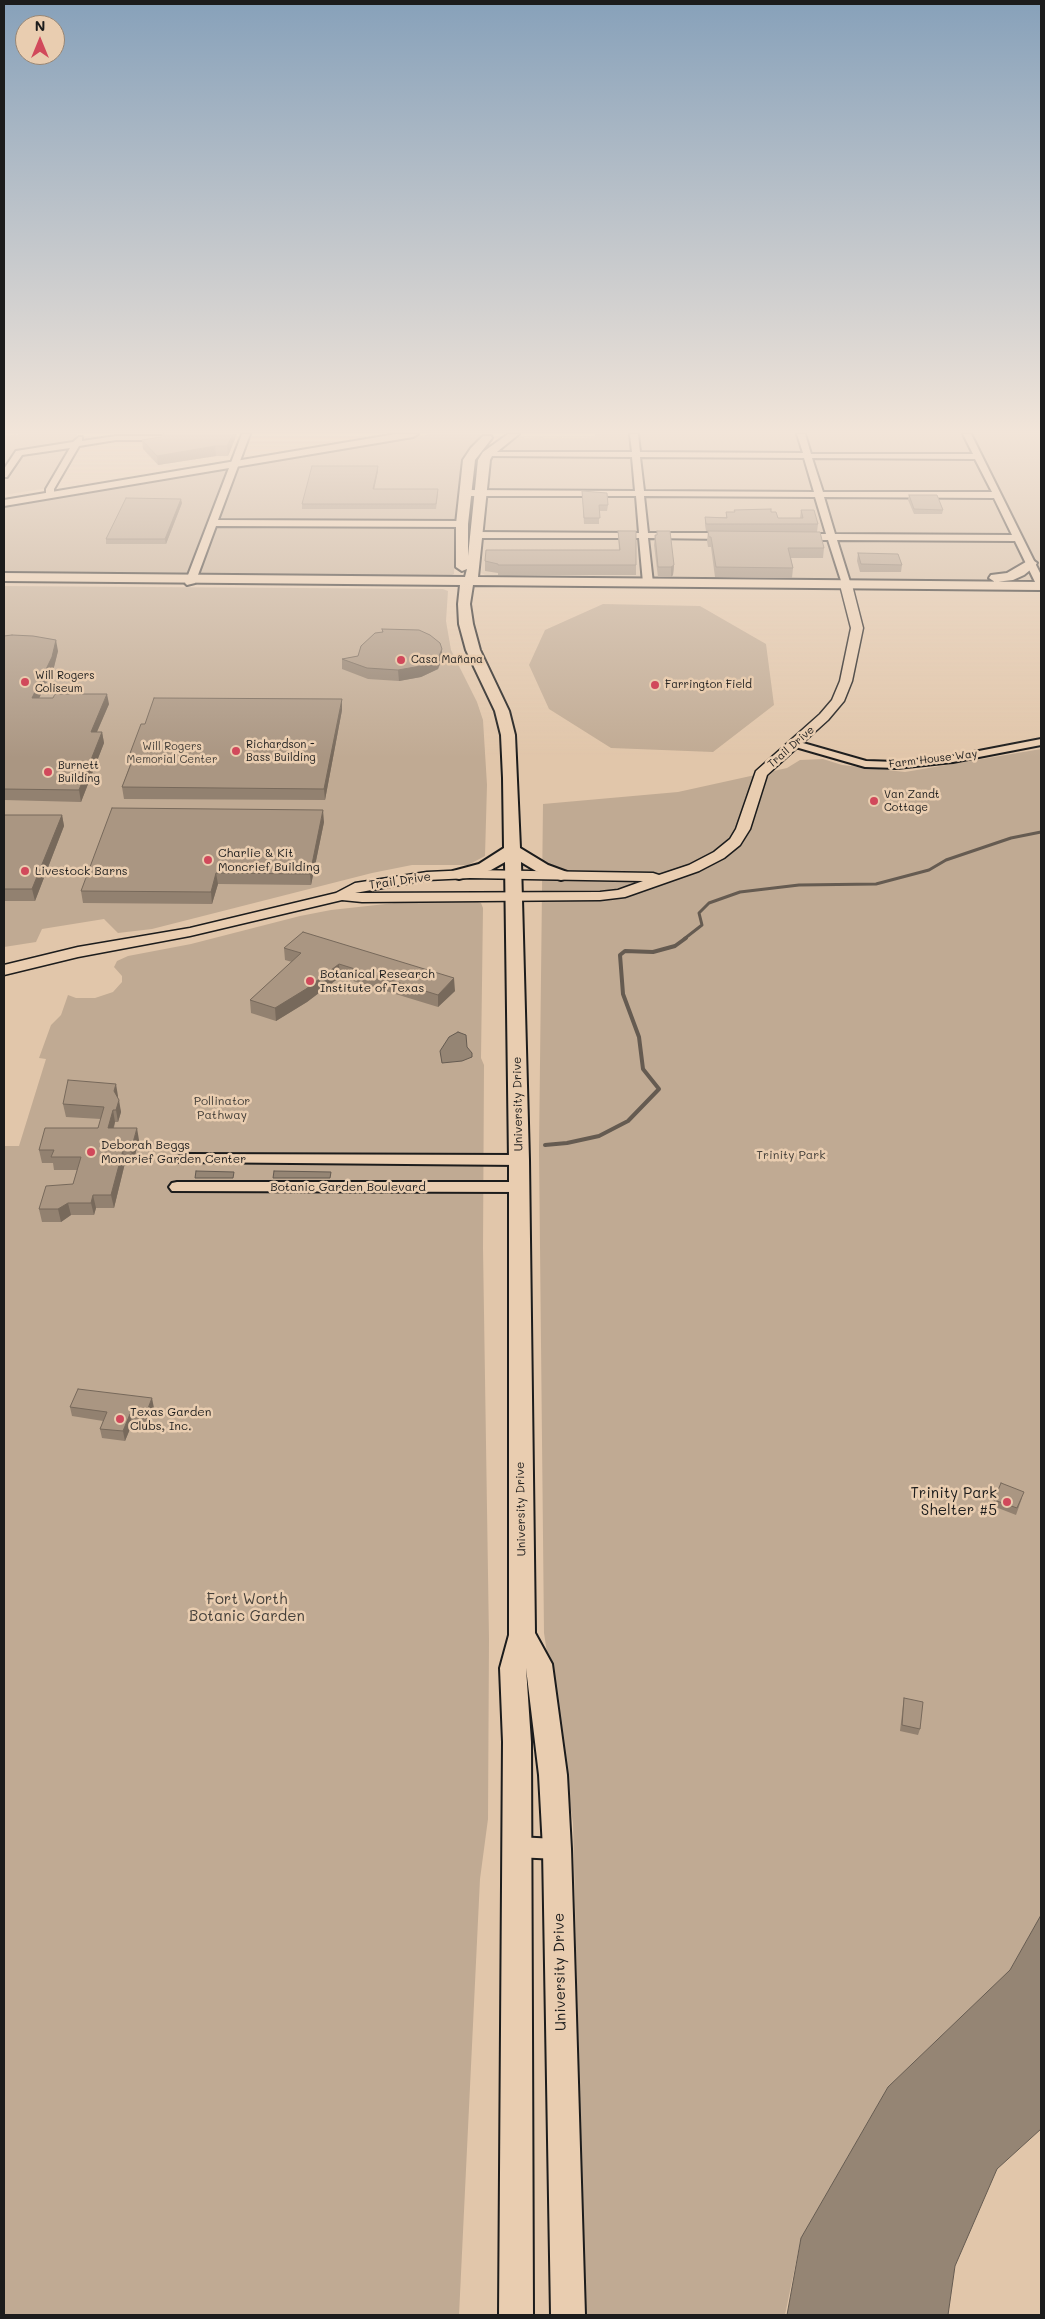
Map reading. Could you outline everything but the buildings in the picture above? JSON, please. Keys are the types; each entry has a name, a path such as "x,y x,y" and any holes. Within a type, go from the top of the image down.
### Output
{"main road":[{"name":"University Drive","path":"462,542 462,578 467,582"},
{"name":"University Drive","path":"475,542 472,578 467,582 464,604 468,633 473,650 502,711 508,735 513,850 519,1160 522,1635 513,1668 518,1742 516,1848 516,2315"},
{"path":"874,585 920,578 1010,577 1031,563"},
{"path":"4,577 365,583 1041,585"},
{"path":"4,582 191,580"},
{"path":"459,874 485,867 513,850 542,868 561,875"},
{"name":"University Drive","path":"522,1635 539,1664 553,1775 557,1849 568,2315"}],"street":[{"path":"191,580 206,542"},
{"path":"645,542 648,583"},
{"path":"832,542 846,584"},
{"path":"1020,542 1041,585"},
{"name":"Trail Drive","path":"4,970 190,932 342,896 362,898 600,896 620,894 694,868 719,855 735,842 743,829 761,774 796,744 824,717 838,700 846,681 857,628 846,584"},
{"name":"Farm House Way","path":"796,744 864,764 897,765 953,759 1041,742"},
{"name":"Trail Drive","path":"342,896 355,887 427,876 459,874 671,876"},
{"name":"Trail Drive","path":"4,959 64,951 79,956"},
{"path":"184,1159 519,1160"},
{"name":"Botanic Garden Boulevard","path":"177,1187 519,1187"},
{"path":"516,1848 557,1849"}],"shaded area":[{"path":"483,542 1041,542 1041,583 492,578 481,573"},
{"path":"458,1032 466,1035 467,1047 472,1053 472,1057 462,1061 442,1063 440,1051 449,1037"},
{"path":"196,1171 234,1172 233,1178 195,1178"},
{"path":"274,1171 331,1172 330,1178 273,1178"},
{"path":"1041,1915 1041,2129 997,2169 955,2266 948,2315 787,2315 801,2238 888,2087 1010,1970"}],"green space":[{"path":"4,542 455,542 454,574 446,578 4,575"},
{"name":"Will Rogers Memorial Center","path":"4,586 443,589 448,591 446,621 451,650 477,702 483,720 487,785 485,856 468,865 412,865 372,873 152,929 118,933 104,919 42,929 36,942 4,947"},
{"name":"Farrington Field","path":"603,604 700,606 766,644 774,705 713,752 611,748 549,709 529,665 545,630"},
{"name":"Trinity Park","path":"1041,749 1041,1915 1010,1970 888,2087 801,2238 785,2315 585,2315 573,1823 544,1633 539,1150 543,804 678,792 787,768 800,760 823,759 842,765 905,772"},
{"name":"Fort Worth Botanic Garden","path":"474,901 481,903 483,908 481,1058 484,1065 483,1248 489,1639 488,1819 480,1879 459,2315 4,2315 4,1146 19,1146 46,1059 39,1058 51,1025 61,1015 68,995 76,998 95,998 113,992 122,982 122,976 114,967 117,961 128,956 191,944 331,910 404,902"}],"waterway":[{"path":"684,939 702,925 699,913 709,903 740,892 799,885 876,884 929,870 946,860 1011,838 1041,832"},
{"path":"545,1145 567,1143 599,1136 628,1121 659,1089 643,1069 639,1037 623,994 620,955 625,951 653,952 675,946 686,938"}],"place":[{"name":"Casa Mañana","path":"401,660"},
{"name":"Will Rogers Coliseum","path":"25,682"},
{"name":"Farrington Field","path":"655,685"},
{"name":"Richardson - Bass Building","path":"236,751"},
{"name":"Burnett Building","path":"48,772"},
{"name":"Van Zandt Cottage","path":"874,801"},
{"name":"Charlie & Kit Moncrief Building","path":"208,860"},
{"name":"Livestock Barns","path":"25,871"},
{"name":"Botanical Research Institute of Texas","path":"310,981"},
{"name":"Deborah Beggs Moncrief Garden Center","path":"91,1152"},
{"name":"Texas Garden Clubs, Inc.","path":"120,1419"},
{"name":"Trinity Park Shelter #5","path":"1007,1502"}],"park label":[{"name":"Pollinator Pathway","path":"222,1108"}]}
